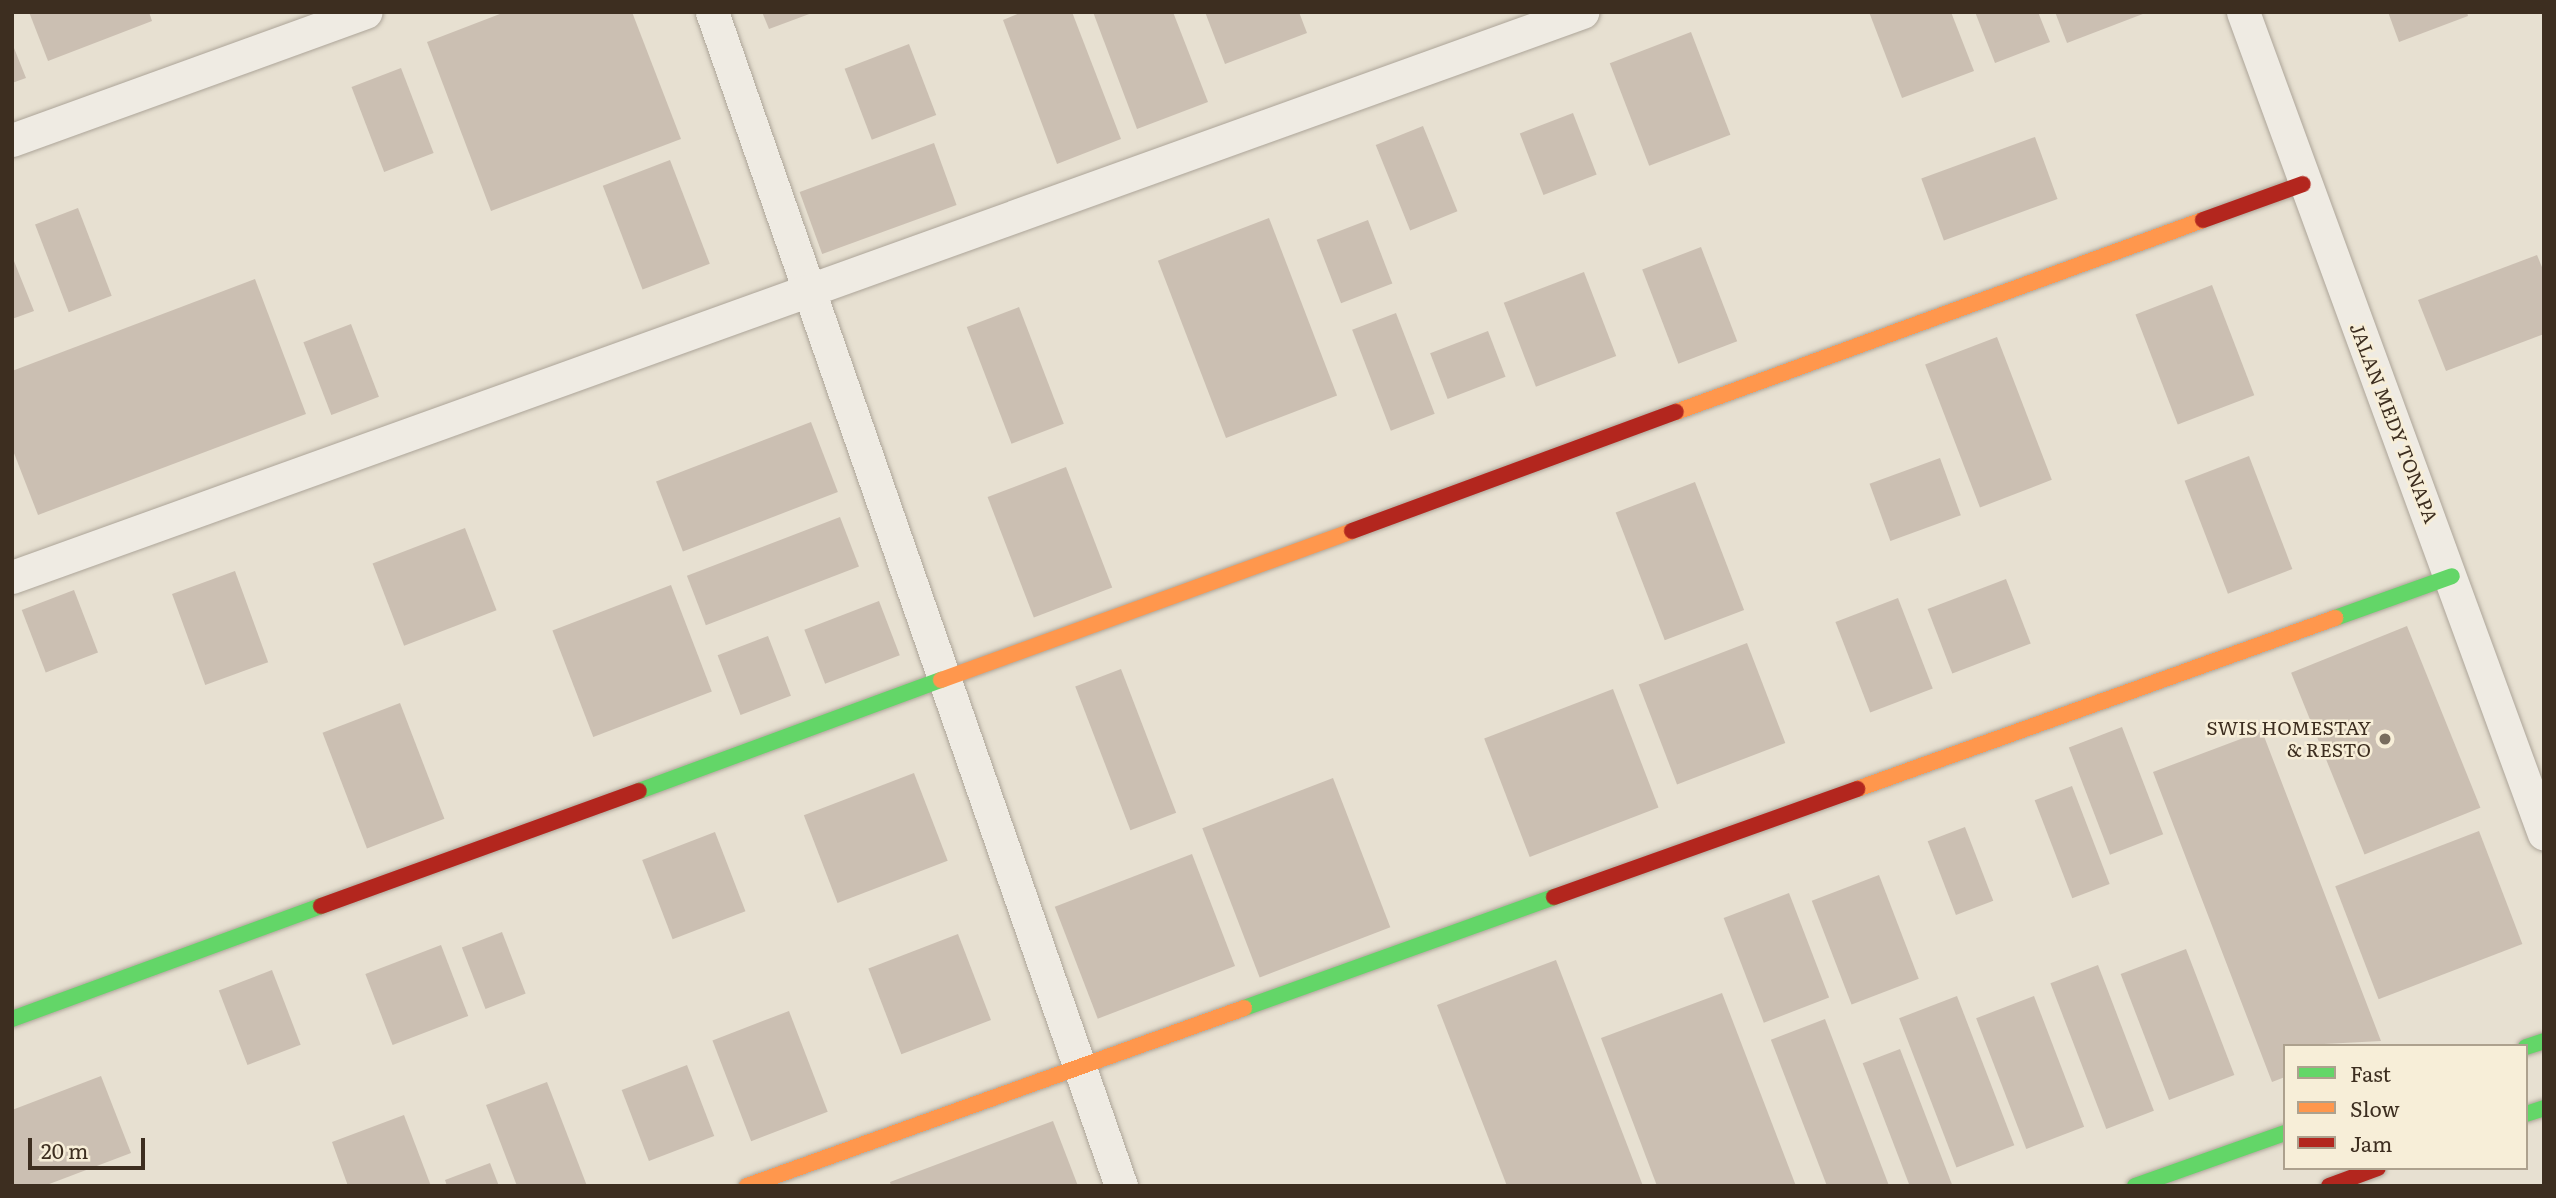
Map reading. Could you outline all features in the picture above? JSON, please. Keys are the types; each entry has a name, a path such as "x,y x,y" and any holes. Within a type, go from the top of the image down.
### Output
{"main road":[{"path":"12,1019 2304,184"},
{"path":"747,1186 1082,1070 2452,576"},
{"path":"2135,1186 2283,1134"},
{"path":"2329,1186 2373,1170"}],"street":[{"path":"12,140 366,12"},
{"path":"712,12 1121,1186"},
{"path":"12,577 1582,12"},
{"name":"JALAN MEDY TONAPA","path":"2243,12 2304,184 2452,576 2544,834"}],"building":[{"path":"29,12 149,12 152,21 48,61"},
{"path":"505,12 632,12 681,139 491,211 427,42"},
{"path":"762,12 812,12 812,13 769,29"},
{"path":"1022,12 1072,12 1121,139 1057,164 1003,20"},
{"path":"1093,12 1173,12 1208,102 1137,129"},
{"path":"1205,12 1299,12 1307,33 1225,64"},
{"path":"1869,12 1951,12 1974,71 1902,98"},
{"path":"1975,12 2038,12 2050,42 1995,63"},
{"path":"2055,12 2148,12 2067,43"},
{"path":"2388,12 2467,12 2468,16 2399,42"},
{"path":"1691,32 1730,135 1649,166 1610,63"},
{"path":"12,43 26,78 12,83"},
{"path":"909,44 936,115 872,140 845,69"},
{"path":"401,68 434,153 384,172 352,87"},
{"path":"1573,113 1597,175 1543,195 1520,133"},
{"path":"1423,126 1457,211 1410,230 1376,145"},
{"path":"2035,137 2058,199 1944,240 1921,178"},
{"path":"934,143 957,205 822,254 800,192"},
{"path":"670,160 710,264 643,289 603,186"},
{"path":"78,208 112,296 69,312 35,224"},
{"path":"1269,218 1337,395 1226,438 1158,261"},
{"path":"1368,220 1392,283 1341,303 1317,240"},
{"path":"1701,247 1737,341 1678,364 1642,270"},
{"path":"2537,255 2544,272 2544,334 2446,371 2418,300"},
{"path":"12,256 34,311 12,319"},
{"path":"1584,272 1616,356 1536,387 1504,303"},
{"path":"255,279 306,414 38,515 12,448 12,371"},
{"path":"2212,285 2254,395 2178,425 2135,314"},
{"path":"1019,307 1064,424 1012,444 967,327"},
{"path":"1396,313 1435,414 1391,431 1352,330"},
{"path":"351,324 379,397 331,415 303,342"},
{"path":"1488,331 1506,377 1448,399 1430,353"},
{"path":"1997,337 2052,480 1980,507 1925,365"},
{"path":"811,422 838,492 683,552 656,481"},
{"path":"2249,456 2292,569 2228,594 2185,481"},
{"path":"1940,458 1961,515 1890,541 1870,484"},
{"path":"1066,467 1112,587 1034,618 988,497"},
{"path":"1695,482 1744,610 1665,640 1616,512"},
{"path":"840,517 859,566 706,625 687,576"},
{"path":"465,528 497,610 404,646 373,563"},
{"path":"235,571 268,662 205,685 172,594"},
{"path":"2006,579 2031,643 1952,674 1928,609"},
{"path":"671,585 712,691 593,737 552,631"},
{"path":"74,590 98,653 46,673 22,610"},
{"path":"1898,598 1933,689 1870,713 1835,622"},
{"path":"879,601 900,655 825,684 804,630"},
{"name":"SWIS HOMESTAY & RESTO","path":"2407,626 2480,808 2365,855 2291,673"},
{"path":"768,636 791,696 741,715 718,655"},
{"path":"1747,643 1785,743 1677,784 1639,685"},
{"path":"1121,669 1176,813 1130,830 1075,687"},
{"path":"1613,689 1659,808 1530,857 1484,738"},
{"path":"400,703 444,819 367,849 323,733"},
{"path":"2122,727 2163,834 2110,855 2069,747"},
{"path":"2262,731 2381,1041 2283,1044 2283,1078 2272,1082 2153,772"},
{"path":"914,773 948,861 838,903 804,815"},
{"path":"1333,778 1390,927 1260,978 1202,828"},
{"path":"2072,786 2110,884 2072,898 2035,800"},
{"path":"1965,827 1993,901 1956,915 1928,841"},
{"path":"2479,831 2522,944 2379,999 2335,886"},
{"path":"715,832 745,911 673,939 642,860"},
{"path":"1192,854 1235,966 1098,1019 1055,907"},
{"path":"1879,875 1919,979 1852,1004 1812,901"},
{"path":"1789,893 1829,998 1764,1023 1724,918"},
{"path":"502,932 526,994 486,1009 462,947"},
{"path":"958,934 991,1020 901,1054 868,968"},
{"path":"441,945 468,1016 393,1045 365,974"},
{"path":"2186,949 2234,1075 2169,1100 2121,974"},
{"path":"1556,960 1643,1186 1507,1186 1437,1005"},
{"path":"2098,965 2154,1111 2106,1129 2050,983"},
{"path":"272,970 301,1045 247,1065 219,990"},
{"path":"1722,993 1796,1186 1657,1186 1601,1038"},
{"path":"1957,996 2014,1145 1956,1168 1899,1018"},
{"path":"2034,996 2084,1127 2026,1149 1976,1018"},
{"path":"789,1011 828,1112 751,1141 712,1040"},
{"path":"1825,1019 1889,1186 1827,1186 1771,1040"},
{"path":"1900,1049 1953,1186 1910,1186 1863,1063"},
{"path":"687,1065 714,1136 649,1161 622,1090"},
{"path":"101,1076 131,1153 44,1186 12,1186 12,1110"},
{"path":"547,1082 587,1186 517,1186 486,1105"},
{"path":"404,1115 431,1186 348,1186 332,1142"},
{"path":"1053,1121 1078,1186 891,1186 890,1182"},
{"path":"490,1163 499,1186 447,1186 445,1180"}],"traffic: fast":[{"path":"2335,618 2452,576"},
{"path":"639,791 941,680"},
{"path":"1244,1008 1554,897"},
{"path":"12,1019 321,906"},
{"path":"2528,1046 2544,1041"},
{"path":"2528,1113 2544,1108"},
{"path":"2135,1186 2283,1134"}],"traffic: slow":[{"path":"1676,412 2203,220"},
{"path":"941,680 1352,531"},
{"path":"1857,789 2335,618"},
{"path":"747,1186 1244,1008"}],"traffic: jam":[{"path":"2203,220 2303,184"},
{"path":"1352,531 1676,412"},
{"path":"1554,897 1857,789"},
{"path":"321,906 639,791"},
{"path":"2329,1186 2373,1170"}],"place":[{"name":"SWIS HOMESTAY & RESTO","path":"2385,739"}]}
